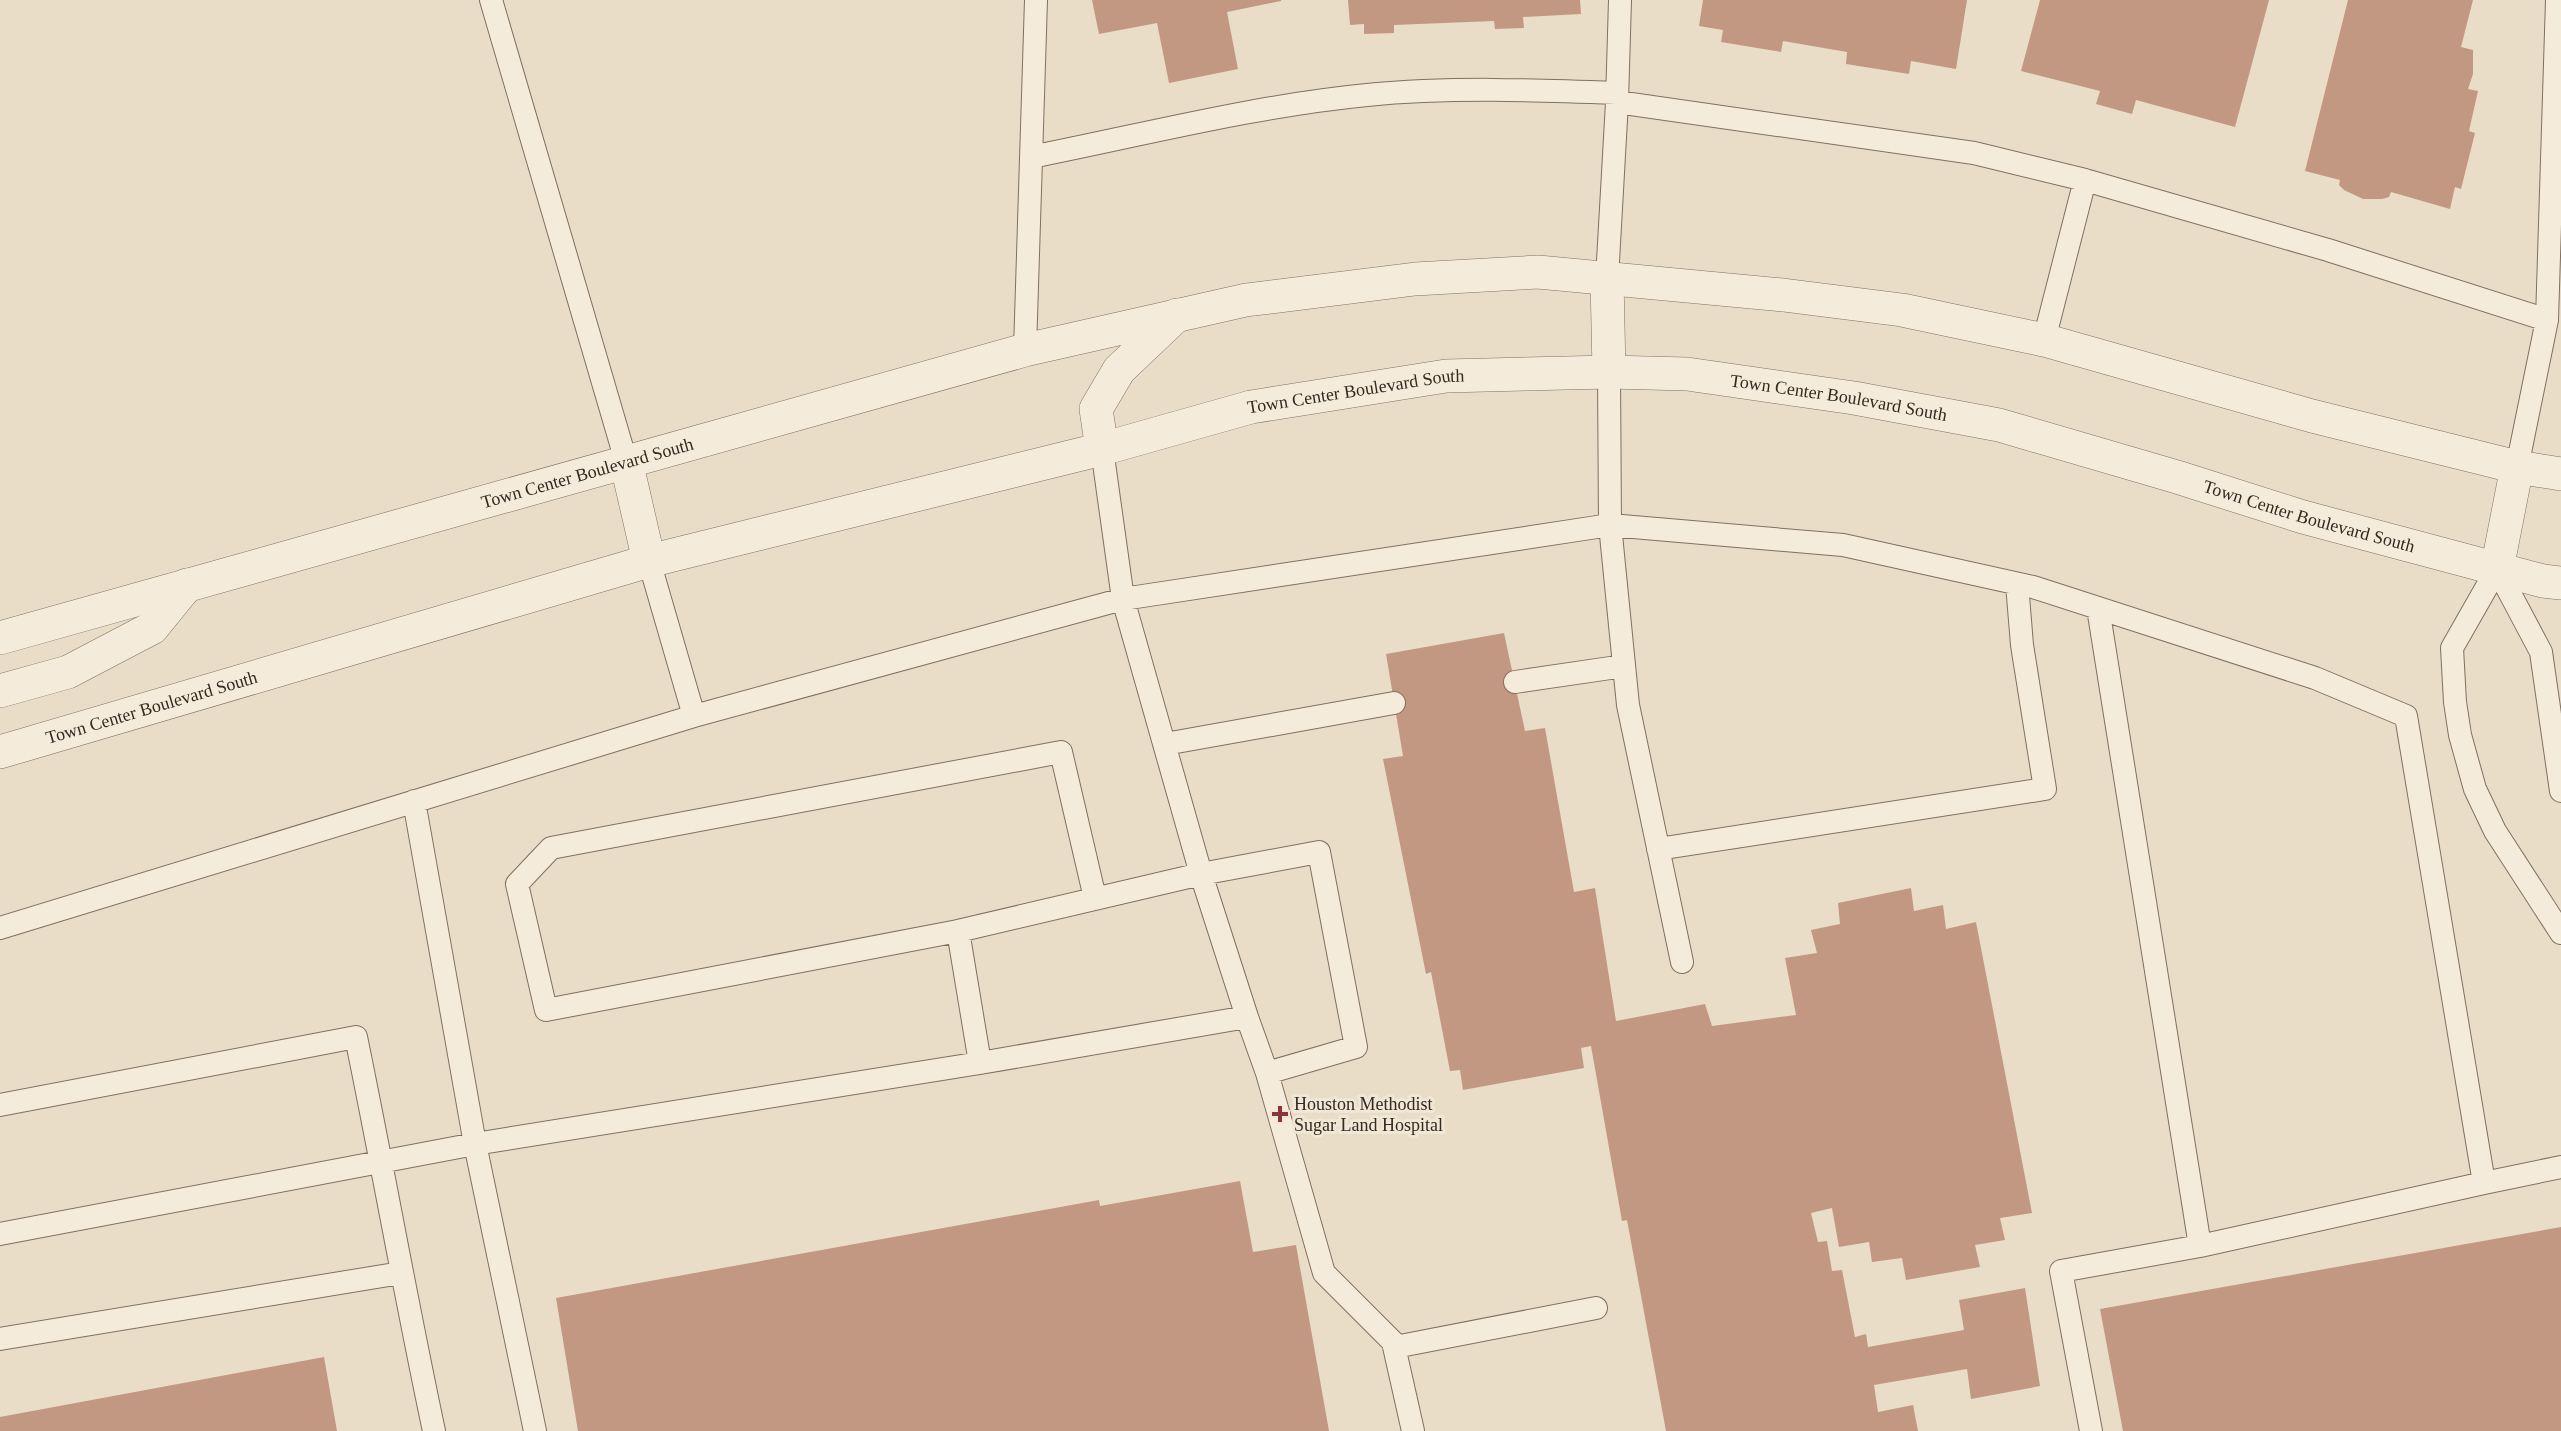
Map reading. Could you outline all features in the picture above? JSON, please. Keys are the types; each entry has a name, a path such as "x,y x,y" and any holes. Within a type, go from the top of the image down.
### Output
{"street":[{"name":"Town Center Boulevard South","path":"0,638 1026,350 1246,300 1415,279 1538,272 1784,295 1902,310 2044,339 2312,417 2517,467 2561,474"},
{"path":"1607,279 1608,372"},
{"path":"1102,449 1096,409 1119,370 1177,315"},
{"name":"Town Center Boulevard South","path":"0,752 649,561 1102,449 1251,406 1446,376 1608,372 1698,375 1854,398 1999,425 2303,517 2497,569 2561,583"},
{"path":"626,461 649,561"},
{"path":"2497,569 2517,467"},
{"path":"0,691 68,672 152,628 187,585"}],"lane":[{"path":"492,0 626,461"},
{"path":"1026,350 1036,0"},
{"path":"1607,279 1620,0"},
{"path":"2517,467 2551,328 2557,0"},
{"path":"1031,157 1275,108 1368,95 1514,89 1617,97 1974,153 2085,180 2328,250 2551,328"},
{"path":"2044,339 2085,180"},
{"path":"1608,372 1610,525 1628,705 1682,962"},
{"path":"1102,449 1123,599 1201,874 1267,1072 1324,1273 1394,1342 1413,1431"},
{"path":"0,928 694,716 1123,599 1610,525 1844,545 2017,584 2098,608 2315,678 2406,716 2484,1183"},
{"path":"649,561 694,716"},
{"path":"2497,569 2541,652 2561,791"},
{"path":"2497,569 2452,648 2455,702 2460,735 2475,789 2495,831 2561,933"},
{"path":"1658,849 2045,789 2022,645 2017,584"},
{"path":"2098,608 2200,1246"},
{"path":"1515,682 1624,666"},
{"path":"1165,744 1394,703"},
{"path":"1095,898 1061,752 550,848 517,884 546,1010 958,931 1201,874 1319,852 1356,1047 1267,1072"},
{"path":"414,801 475,1144 535,1431"},
{"path":"958,931 980,1063"},
{"path":"0,1234 475,1144 980,1063 1247,1017"},
{"path":"0,1105 356,1037 381,1161 400,1273 434,1431"},
{"path":"2091,1431 2061,1271 2200,1246 2561,1167"},
{"path":"0,1339 400,1273"},
{"path":"1395,1347 1596,1308"}],"building":[{"path":"1092,0 1281,1 1227,12 1238,69 1169,83 1157,23 1099,34"},
{"path":"1348,0 1580,0 1581,14 1523,17 1524,28 1495,29 1494,21 1394,25 1394,33 1364,34 1364,24 1350,25"},
{"path":"1703,0 1967,0 1956,69 1911,61 1909,74 1846,64 1847,52 1783,41 1781,52 1721,42 1723,30 1699,26"},
{"path":"2040,0 2269,0 2235,127 2136,100 2132,114 2096,104 2100,91 2021,71"},
{"path":"2348,0 2473,0 2461,47 2473,50 2473,74 2468,89 2478,91 2469,131 2475,133 2461,189 2455,187 2450,209 2391,192 2389,197 2382,199 2363,199 2344,190 2339,185 2340,180 2305,171"},
{"path":"1504,633 1525,731 1545,728 1574,892 1595,888 1616,1021 1705,1004 1712,1026 1796,1015 1785,958 1817,953 1811,930 1840,924 1838,903 1911,888 1914,911 1943,905 1946,929 1976,922 2032,1213 2000,1218 2005,1240 1975,1245 1980,1267 1906,1280 1902,1258 1872,1262 1869,1242 1839,1247 1832,1208 1811,1213 1818,1242 1827,1241 1832,1271 1842,1270 1855,1337 1866,1334 1868,1347 1964,1330 1959,1300 2025,1288 2040,1386 1971,1399 1967,1369 1874,1385 1878,1412 1913,1405 1918,1431 1666,1431 1627,1220 1622,1221 1591,1046 1581,1048 1584,1068 1463,1090 1460,1070 1450,1071 1431,972 1426,974 1383,759 1403,756 1386,654"},
{"path":"1240,1181 1253,1252 1296,1245 1329,1431 578,1431 556,1298 1099,1200 1100,1206"},
{"path":"2561,1227 2561,1431 2123,1431 2100,1309"},
{"path":"324,1357 337,1431 0,1431 0,1417"}],"place":[{"name":"Houston Methodist Sugar Land Hospital","path":"1280,1114"}]}
